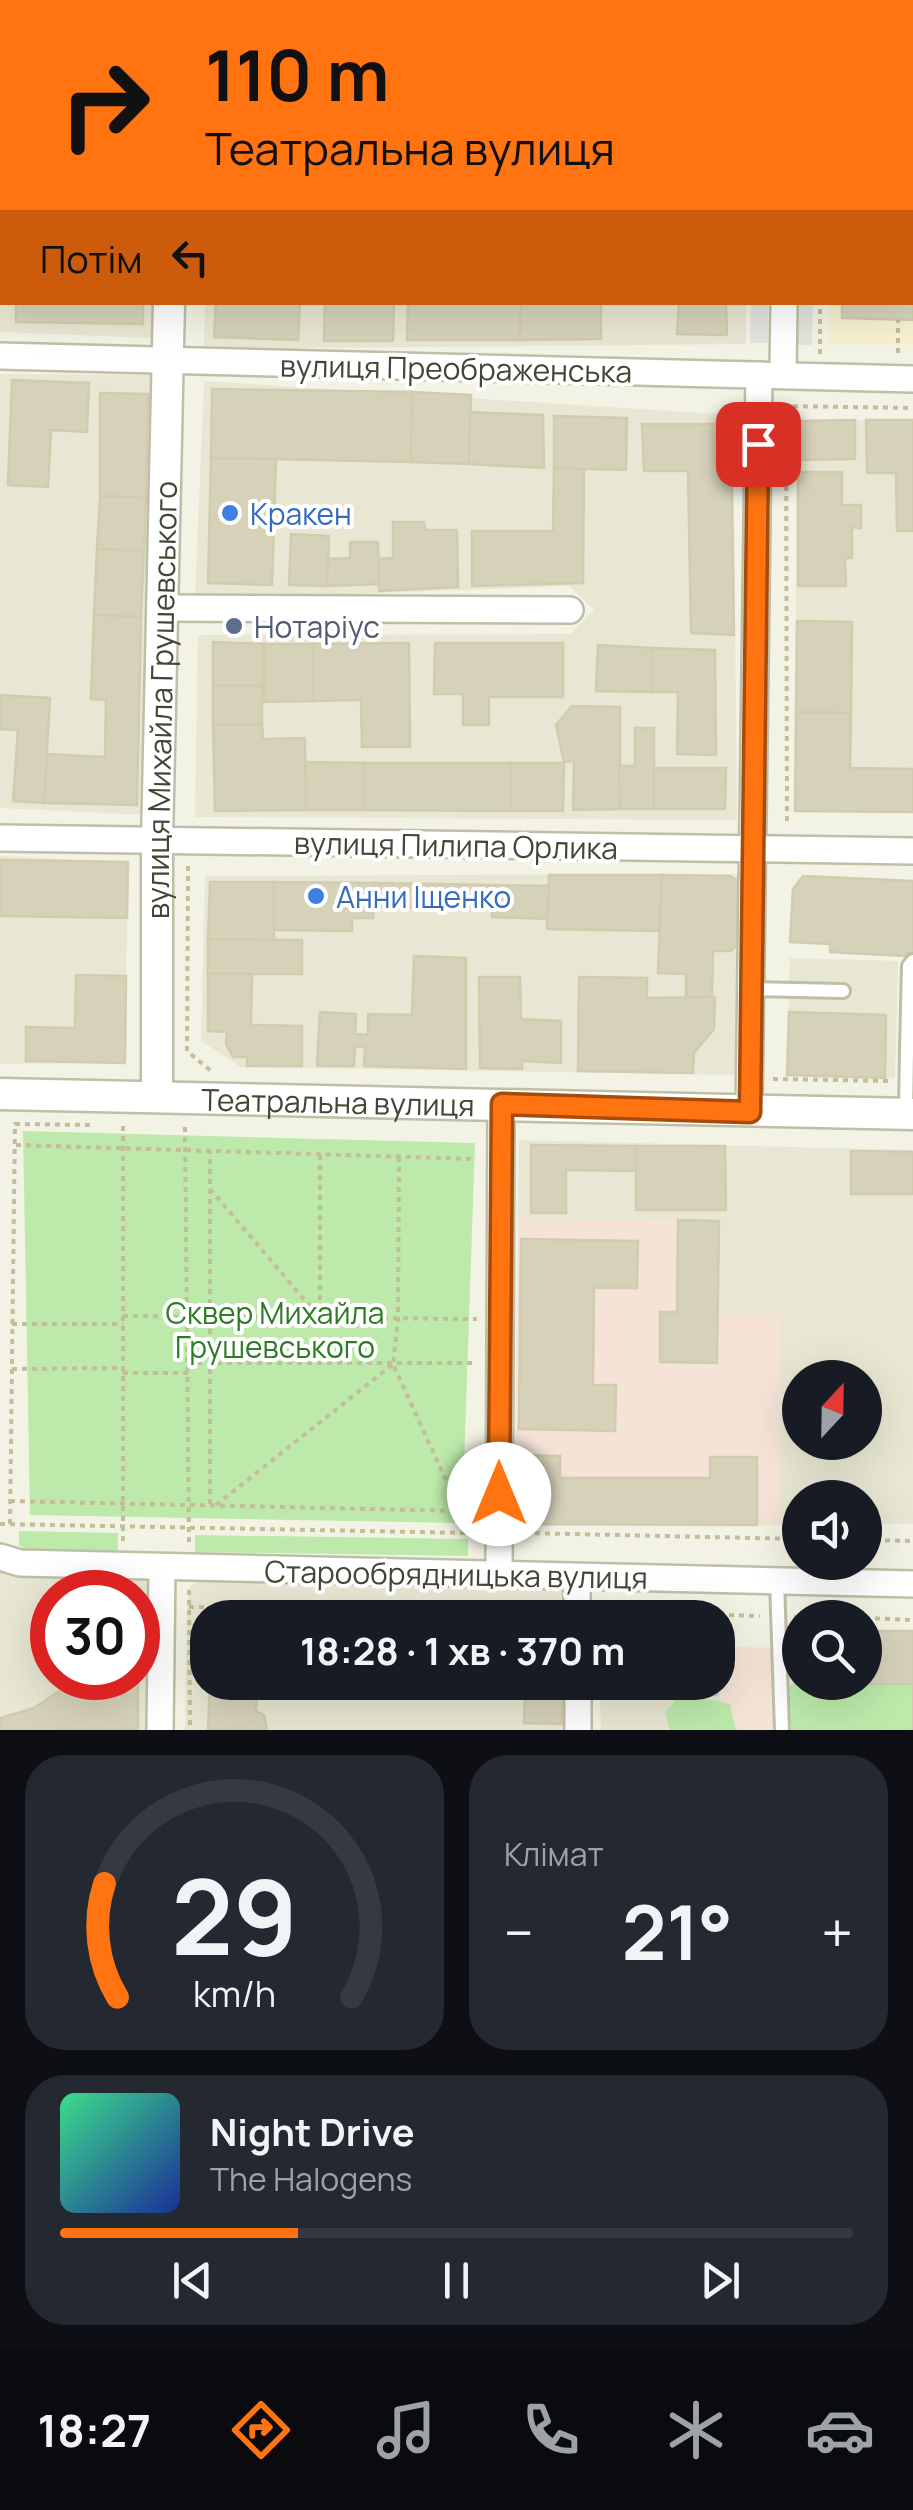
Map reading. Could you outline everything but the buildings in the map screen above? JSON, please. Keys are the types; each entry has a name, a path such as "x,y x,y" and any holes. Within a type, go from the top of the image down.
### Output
{"street":[{"name":"вулиця Михайла Грушевського","path":"157,1095 157,842 169,305"},
{"path":"750,1097 750,849 771,375 783,305"},
{"name":"вулиця Преображенська","path":"0,356 771,375 906,368"},
{"path":"164,608 570,610"},
{"name":"вулиця Пилипа Орлика","path":"0,838 913,851"},
{"name":"Театральна вулиця","path":"0,1094 502,1104 750,1097 909,1114"},
{"path":"499,1574 502,1104"},
{"name":"Старообрядницька вулиця","path":"0,1557 20,1564 162,1569 913,1584"},
{"path":"160,1730 162,1569"},
{"path":"576,1576 577,1600"},
{"path":"578,1700 578,1730"}],"lane":[{"path":"909,1114 909,966 913,961"},
{"path":"750,990 843,992"},
{"path":"778,1581 782,1730"}],"path":[{"path":"820,305 820,358"},
{"path":"898,320 906,368"},
{"path":"787,850 786,406 913,408"},
{"path":"188,842 187,1051 217,1076"},
{"path":"750,1097 776,1078 906,1081"},
{"path":"0,1123 99,1125"},
{"path":"10,1524 15,1124"},
{"path":"116,1126 126,1126 124,1552 134,1552 134,1568"},
{"path":"189,1552 185,1126 193,1126"},
{"path":"15,1145 481,1160"},
{"path":"210,1151 213,1505"},
{"path":"320,1154 320,1318"},
{"path":"399,1157 394,1364 472,1533"},
{"path":"210,1190 320,1318"},
{"path":"123,1316 477,1319"},
{"path":"12,1324 124,1324"},
{"path":"188,1362 476,1363"},
{"path":"213,1505 394,1364"},
{"path":"12,1368 188,1373"},
{"path":"10,1501 460,1511"},
{"path":"0,1524 782,1539"},
{"path":"882,1540 913,1541"},
{"path":"735,1616 782,1616"},
{"path":"882,1619 913,1620"},
{"path":"190,1700 190,1730"}],"shaded area":[{"path":"0,305 153,305 152,338 0,332"},
{"path":"205,305 746,305 746,344 204,349"},
{"path":"751,305 768,305 768,343 750,343"},
{"path":"795,305 813,305 812,345 794,345"},
{"path":"829,305 913,305 913,345 829,344"},
{"path":"0,374 158,375 147,815 0,808"},
{"path":"204,381 733,415 737,820 195,817 198,635 570,634 594,610 570,586 195,600"},
{"path":"913,420 913,812 795,811 797,421"},
{"path":"0,856 128,862 125,1063 0,1064"},
{"path":"738,874 741,1075 241,1067 201,1041 205,876"},
{"path":"790,958 898,961 895,1078 787,1075"},
{"path":"519,1140 913,1150 913,1524 882,1524 882,1480 782,1480 781,1525 781,1315 718,1314 719,1221 518,1218"},
{"path":"518,1218 719,1221 718,1314 781,1314 781,1525 515,1524"},
{"path":"0,1571 30,1571 30,1700 150,1700 150,1730 0,1730"},
{"path":"199,1580 563,1587 572,1592 573,1600 190,1600 190,1700 574,1700 574,1730 185,1730 190,1586"},
{"path":"913,1631 913,1730 722,1730 722,1700 735,1700 735,1647 782,1648 782,1700 882,1700 882,1664"},
{"path":"600,1700 722,1700 722,1730 601,1730"}],"green space":[{"name":"Сквер Михайла Грушевського","path":"23,1131 475,1143 462,1523 30,1515"},
{"path":"19,1531 118,1533 118,1553 31,1551 19,1546"},
{"path":"195,1535 468,1539 468,1556 195,1552"},
{"path":"882,1684 913,1684 913,1730 788,1730 786,1700 882,1700"},
{"path":"676,1700 730,1704 736,1730 670,1730 665,1712"}],"place":[{"name":"Кракен","path":"230,513"},
{"name":"Нотаріус","path":"234,626"},
{"name":"Анни Іщенко","path":"316,896"}],"route":[{"path":"499,1494 502,1104 750,1112 750,849 758,444"}]}
